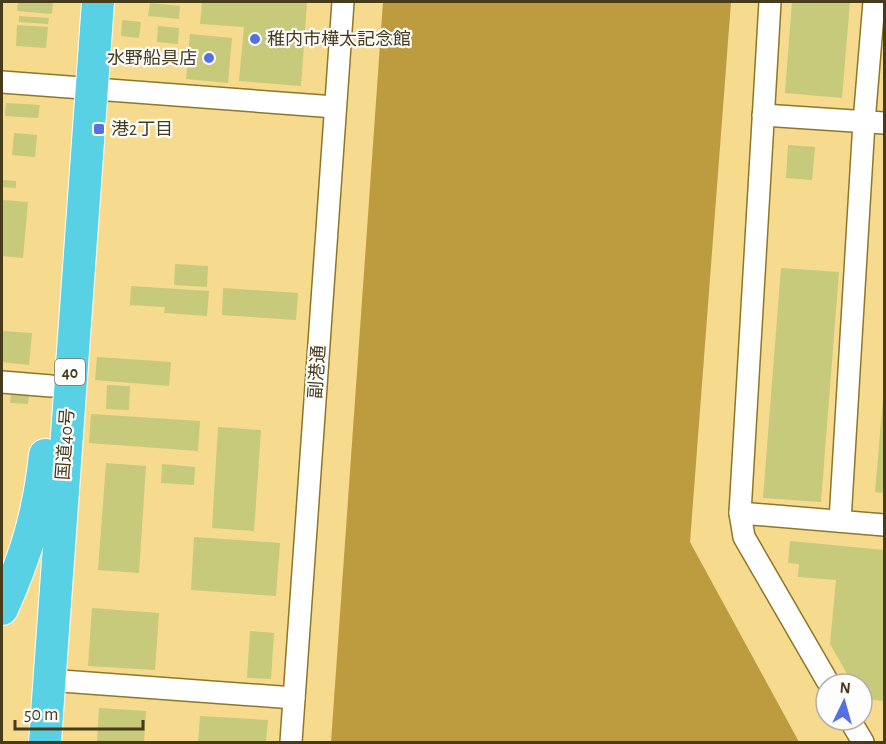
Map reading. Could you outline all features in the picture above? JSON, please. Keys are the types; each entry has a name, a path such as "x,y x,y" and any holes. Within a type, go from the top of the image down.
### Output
{"highway":[{"name":"国道40号","path":"45,742 82,87 80,2"},
{"name":"国道40号","path":"2,609 26,552 36,515 43,471 82,87 98,2"}],"street":[{"name":"副港通","path":"291,742 343,2"},
{"path":"770,2 740,513 744,537 822,672"},
{"path":"840,521 874,122 873,2"},
{"path":"2,82 335,107"},
{"path":"763,115 874,122"},
{"path":"2,382 51,386"},
{"path":"740,513 885,525"},
{"path":"48,680 294,698"}],"shaded area":[{"path":"383,2 731,2 690,542 799,742 331,742"}],"building":[{"path":"18,2 53,2 52,14 17,11"},
{"path":"202,2 307,2 301,86 239,81 244,27 200,24"},
{"path":"792,2 850,2 842,98 785,93"},
{"path":"150,3 180,6 179,19 148,16"},
{"path":"19,16 49,18 48,24 19,22"},
{"path":"122,20 141,22 139,38 121,36"},
{"path":"17,25 48,27 46,48 16,46"},
{"path":"158,26 179,28 178,44 157,42"},
{"name":"水野船具店","path":"190,34 232,38 228,83 186,79"},
{"path":"6,103 40,105 38,118 5,116"},
{"path":"14,133 37,135 35,157 12,155"},
{"path":"788,145 815,147 812,180 786,178"},
{"path":"3,180 16,181 16,188 2,187"},
{"path":"3,200 28,202 23,258 2,256"},
{"path":"175,264 208,266 207,287 174,285"},
{"path":"781,268 839,272 821,502 763,498"},
{"path":"131,286 209,291 207,316 164,313 165,307 130,305"},
{"path":"223,288 298,293 296,320 222,315"},
{"path":"2,331 32,333 29,365 2,362"},
{"path":"97,357 171,362 169,386 95,380"},
{"path":"107,385 130,386 129,410 106,409"},
{"path":"11,393 29,394 28,404 10,403"},
{"path":"884,399 884,493 875,492"},
{"path":"91,414 200,421 198,451 89,443"},
{"path":"218,427 261,430 254,531 212,528"},
{"path":"106,463 146,466 139,573 98,570"},
{"path":"162,464 195,467 194,485 161,483"},
{"path":"194,537 280,543 276,596 191,590"},
{"path":"790,541 884,550 884,701 874,700 874,672 846,672 830,644 836,580 798,577 799,564 788,563"},
{"path":"92,608 159,613 155,670 88,666"},
{"path":"250,631 274,633 271,679 247,678"},
{"path":"99,708 146,711 144,742 97,742"},
{"path":"200,716 268,720 266,742 198,742"}],"place":[{"name":"稚内市樺太記念館","path":"255,39"},
{"name":"水野船具店","path":"209,58"},
{"name":"港2丁目","path":"99,129"}]}
